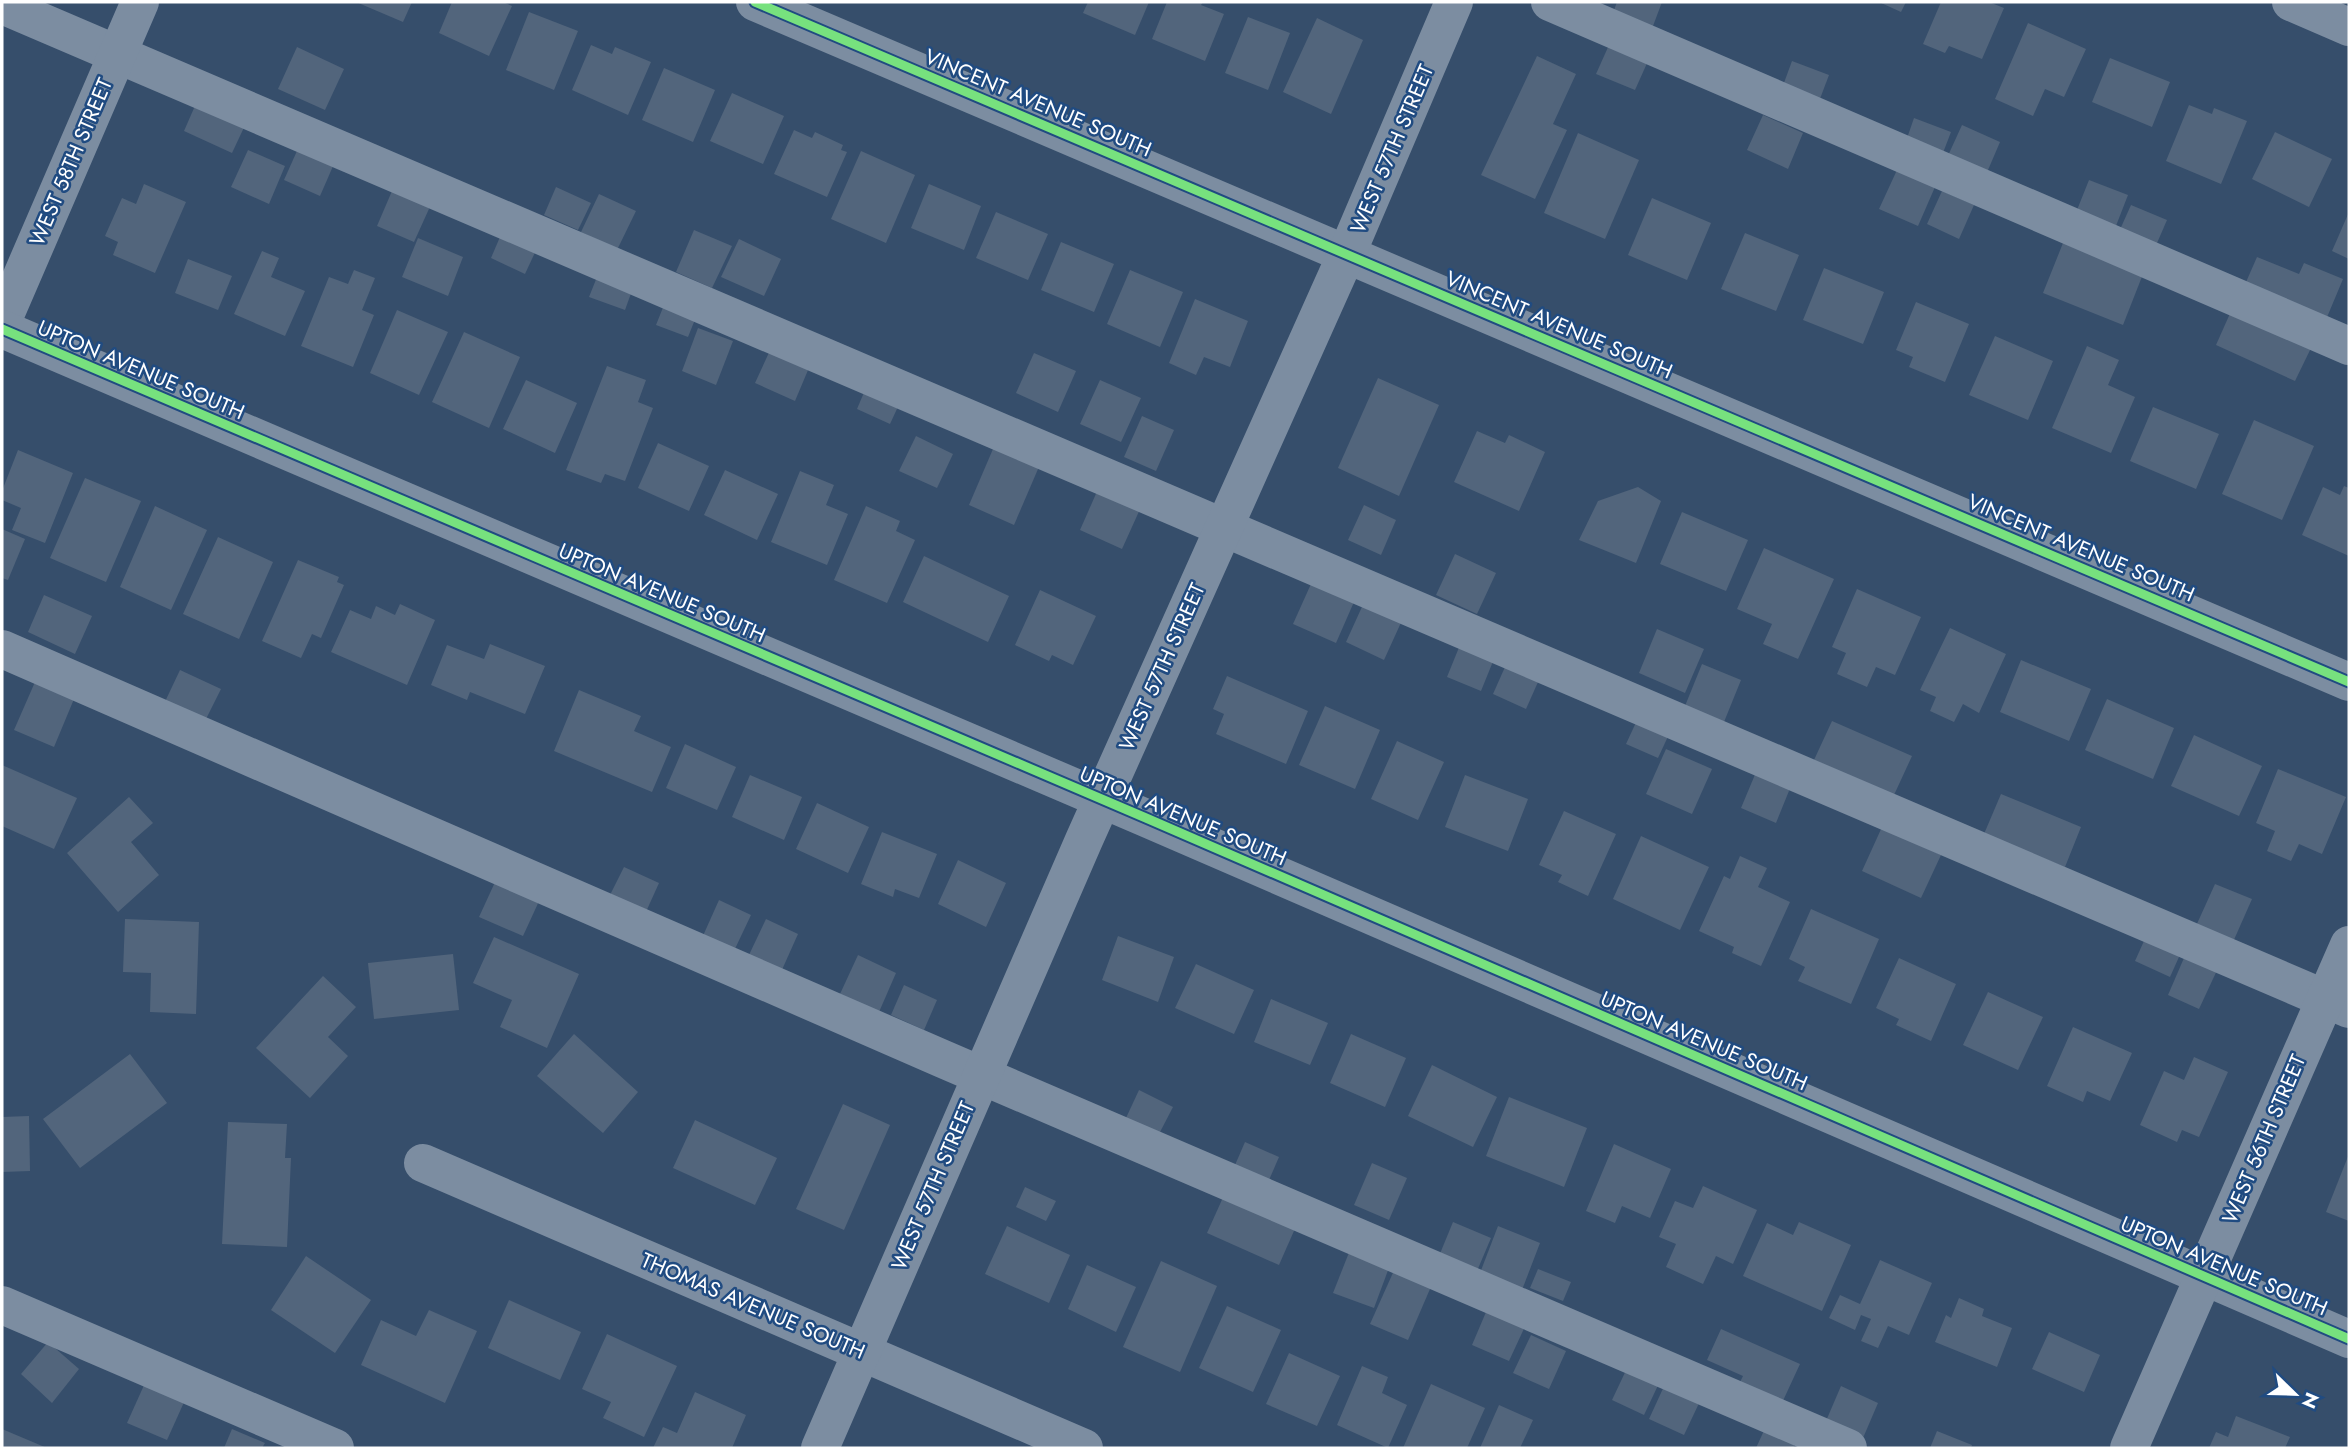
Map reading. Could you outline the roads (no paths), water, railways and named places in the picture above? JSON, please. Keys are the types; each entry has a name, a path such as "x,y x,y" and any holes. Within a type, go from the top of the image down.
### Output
{"street":[{"name":"WEST 58TH STREET","path":"2,322 139,2"},
{"name":"VINCENT AVENUE SOUTH","path":"755,2 2349,682"},
{"name":"WEST 57TH STREET","path":"820,1448 1102,800 1348,253 1454,2"},
{"path":"1550,2 2349,346"},
{"path":"2291,2 2349,27"},
{"path":"2,5 2337,1003"},
{"name":"UPTON AVENUE SOUTH","path":"2,329 1102,800 2349,1339"},
{"path":"2,649 1849,1448"},
{"name":"WEST 56TH STREET","path":"2129,1448 2204,1277 2337,1003 2349,945"},
{"name":"THOMAS AVENUE SOUTH","path":"423,1163 1084,1448"},
{"path":"2,1305 335,1448"}]}
